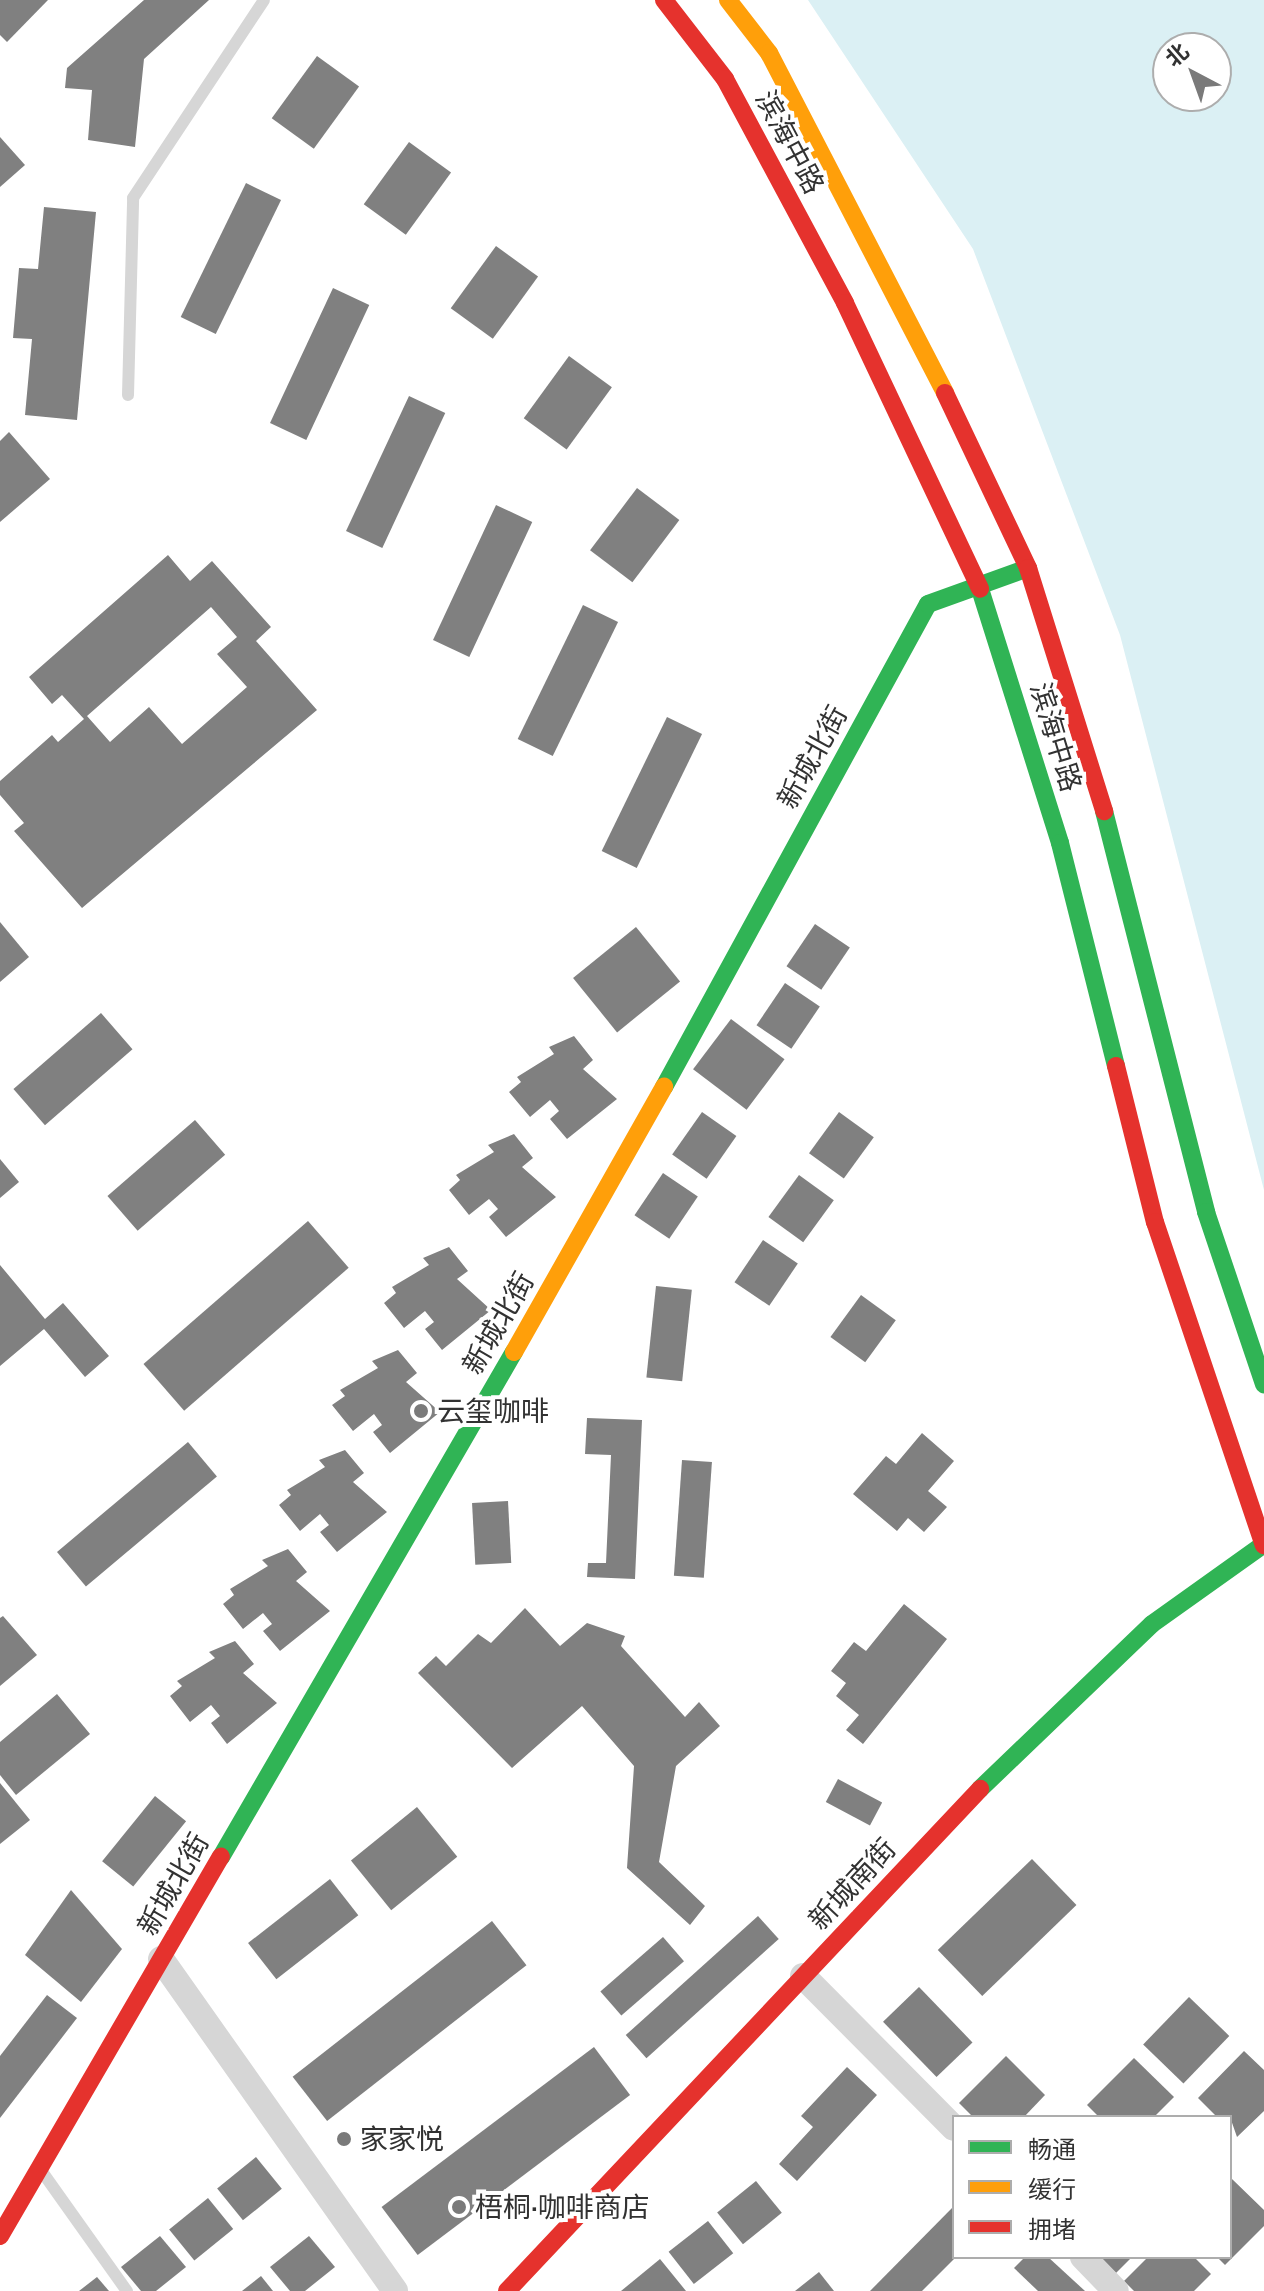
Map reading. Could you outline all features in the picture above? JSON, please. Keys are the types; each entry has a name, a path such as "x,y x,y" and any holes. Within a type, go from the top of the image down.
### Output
{"main road":[{"name":"滨海中路","path":"664,0 725,79 845,303 978,584 1060,843 1155,1222 1264,1544"},
{"name":"滨海中路","path":"728,0 769,53 892,282 1028,568 1111,834 1206,1212 1264,1384"},
{"name":"新城北街","path":"0,2236 41,2171 604,1197 928,604 1028,568"},
{"name":"新城南街","path":"507,2291 1013,1754 1152,1624 1264,1544"}],"street":[{"path":"161,1959 395,2291"},
{"path":"803,1976 952,2126"},
{"path":"1085,2259 1116,2291"}],"lane":[{"path":"128,395 133,198 264,0"},
{"path":"41,2171 127,2291"}],"shaded area":[{"path":"808,0 1264,0 1264,1190 1120,635 973,249"}],"building":[{"path":"0,0 48,0 7,42 0,35"},
{"path":"144,0 209,0 144,59 135,147 88,140 92,90 65,88 67,68"},
{"path":"317,56 359,87 314,149 272,118"},
{"path":"0,137 25,165 0,187"},
{"path":"409,142 451,173 406,235 364,204"},
{"path":"246,183 281,200 216,334 181,317"},
{"path":"44,207 96,212 77,420 25,415 32,339 13,338 19,268 38,269"},
{"path":"496,246 538,277 493,339 451,308"},
{"path":"333,288 369,305 306,440 270,423"},
{"path":"569,356 612,387 567,449 524,418"},
{"path":"409,396 445,413 382,548 346,531"},
{"path":"9,432 50,479 0,522 0,441"},
{"path":"637,488 679,520 632,582 590,550"},
{"path":"496,505 532,522 469,657 433,640"},
{"path":"168,555 190,581 212,561 271,627 256,641 317,710 82,908 14,831 24,823 0,795 0,781 52,735 58,742 84,719 62,695 52,704 29,677","holes":["211,607 237,637 217,654 247,687 182,744 149,707 110,742 87,716"]},
{"path":"583,605 618,622 553,756 518,739"},
{"path":"667,717 702,734 637,868 602,851"},
{"path":"0,922 29,957 0,982"},
{"path":"815,924 850,947 821,990 786,966"},
{"path":"636,927 680,981 617,1032 573,978"},
{"path":"785,983 820,1006 791,1049 756,1025"},
{"path":"101,1013 132,1049 45,1125 13,1089"},
{"path":"731,1019 785,1059 747,1110 693,1069"},
{"path":"574,1036 593,1060 583,1069 617,1099 567,1139 550,1119 559,1111 550,1100 530,1117 509,1092 521,1082 517,1077 554,1054 549,1047"},
{"path":"702,1112 736,1136 707,1179 672,1155"},
{"path":"839,1112 874,1137 844,1179 809,1153"},
{"path":"195,1120 225,1155 138,1231 107,1196"},
{"path":"514,1134 533,1158 522,1167 556,1197 506,1237 489,1217 498,1209 489,1199 469,1215 449,1190 460,1180 456,1175 494,1152 488,1145"},
{"path":"0,1159 19,1182 0,1198"},
{"path":"663,1173 698,1196 669,1239 634,1215"},
{"path":"799,1175 834,1200 803,1242 768,1217"},
{"path":"308,1221 349,1268 184,1411 143,1364"},
{"path":"763,1240 798,1263 769,1306 734,1282"},
{"path":"449,1247 468,1271 457,1279 491,1310 442,1350 425,1329 434,1322 425,1311 404,1328 384,1303 396,1293 392,1287 429,1265 423,1258"},
{"path":"0,1265 45,1319 63,1303 109,1356 85,1377 44,1329 0,1366"},
{"path":"656,1286 692,1290 682,1381 646,1377"},
{"path":"861,1295 896,1320 865,1362 830,1337"},
{"path":"398,1350 417,1373 406,1382 440,1412 390,1453 373,1432 382,1425 374,1414 353,1431 332,1405 345,1396 340,1390 378,1368 372,1361"},
{"path":"587,1418 642,1420 635,1579 587,1577 588,1563 606,1563 611,1455 585,1454"},
{"path":"922,1433 954,1461 928,1491 947,1507 924,1532 908,1518 897,1531 853,1494 886,1456 896,1464"},
{"path":"188,1442 217,1476 86,1586 57,1552"},
{"path":"345,1450 364,1473 353,1482 387,1512 337,1552 320,1532 329,1525 320,1514 300,1531 279,1505 291,1495 287,1490 325,1467 319,1460"},
{"path":"682,1460 712,1462 704,1578 674,1576"},
{"path":"508,1501 511,1563 475,1565 472,1503"},
{"path":"288,1549 307,1572 296,1581 330,1611 280,1651 263,1631 272,1624 263,1613 243,1629 223,1604 234,1595 230,1589 268,1566 262,1560"},
{"path":"904,1604 947,1639 863,1744 846,1730 859,1715 836,1696 846,1683 831,1671 854,1642 866,1651"},
{"path":"525,1608 560,1646 587,1623 625,1636 621,1646 685,1717 699,1702 720,1726 676,1766 659,1862 705,1906 690,1925 627,1868 634,1766 582,1706 512,1768 418,1673 436,1656 446,1666 478,1634 491,1643"},
{"path":"3,1616 37,1655 0,1686 0,1618"},
{"path":"235,1641 254,1664 243,1673 277,1703 227,1744 211,1723 220,1716 211,1705 190,1722 170,1696 182,1686 177,1681 215,1658 209,1652"},
{"path":"57,1694 90,1734 16,1795 0,1775 0,1742"},
{"path":"838,1779 882,1802 870,1825 826,1802"},
{"path":"0,1783 30,1820 0,1844"},
{"path":"155,1796 186,1821 133,1886 102,1861"},
{"path":"417,1807 457,1857 391,1910 351,1860"},
{"path":"1032,1859 1076,1905 982,1996 938,1950"},
{"path":"330,1879 358,1915 276,1979 248,1943"},
{"path":"71,1890 122,1949 81,2002 25,1955"},
{"path":"758,1916 779,1939 646,2058 626,2035"},
{"path":"492,1921 526,1965 327,2121 293,2077"},
{"path":"663,1937 684,1961 621,2016 600,1991"},
{"path":"919,1987 972,2042 937,2077 883,2022"},
{"path":"47,1995 77,2018 0,2118 0,2056"},
{"path":"1189,1997 1229,2036 1183,2083 1143,2044"},
{"path":"594,2047 630,2095 418,2255 382,2207"},
{"path":"1244,2051 1264,2070 1264,2111 1237,2137 1232,2115 1215,2115 1198,2098"},
{"path":"1006,2056 1045,2095 1026,2115 971,2115 959,2103"},
{"path":"1134,2058 1174,2097 1156,2115 1097,2115 1087,2105"},
{"path":"847,2067 877,2095 797,2181 779,2164 813,2127 801,2116"},
{"path":"256,2157 282,2189 243,2220 217,2188"},
{"path":"1232,2179 1264,2210 1264,2226 1232,2258"},
{"path":"756,2181 782,2213 743,2244 717,2212"},
{"path":"208,2198 233,2229 194,2261 169,2229"},
{"path":"952,2208 954,2259 922,2291 870,2291"},
{"path":"708,2221 733,2253 694,2284 669,2252"},
{"path":"160,2236 186,2267 156,2291 141,2291 121,2267"},
{"path":"309,2236 335,2267 305,2291 290,2291 270,2267"},
{"path":"660,2259 686,2291 621,2291"},
{"path":"1023,2259 1050,2259 1085,2291 1038,2291 1014,2268"},
{"path":"1102,2259 1130,2259 1116,2273"},
{"path":"1146,2259 1196,2259 1211,2274 1194,2291 1134,2291 1124,2281"},
{"path":"819,2272 834,2291 795,2291"},
{"path":"261,2276 273,2291 242,2291"},
{"path":"97,2277 109,2291 79,2291"}],"traffic: fast":[{"path":"664,1087 928,604 1028,568"},
{"path":"980,589 1060,843 1116,1066"},
{"path":"1104,811 1206,1212 1264,1384"},
{"path":"221,1857 514,1352"},
{"path":"980,1789 1152,1624 1264,1544"}],"traffic: slow":[{"path":"728,0 769,53 945,393"},
{"path":"514,1352 664,1087"}],"traffic: jam":[{"path":"664,0 725,79 845,303 980,589"},
{"path":"945,393 1028,568 1104,811"},
{"path":"1116,1066 1155,1222 1264,1545"},
{"path":"507,2291 980,1789"},
{"path":"0,2236 221,1857"}],"place":[{"name":"云玺咖啡","path":"421,1411"},
{"name":"家家悦","path":"344,2139"},
{"name":"梧桐·咖啡商店","path":"459,2207"}]}
